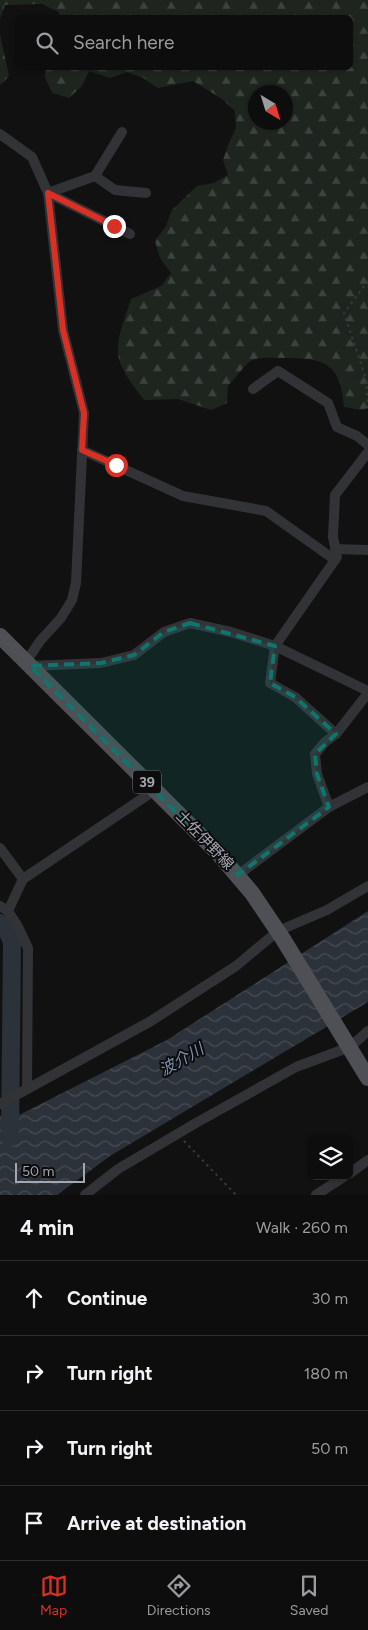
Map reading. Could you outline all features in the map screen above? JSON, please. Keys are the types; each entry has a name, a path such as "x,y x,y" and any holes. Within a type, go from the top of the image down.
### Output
{"main road":[{"name":"土佐伊野線","path":"0,636 238,874 280,935 368,1078"}],"street":[{"path":"48,193 95,176 122,132"},
{"path":"0,134 32,157 48,193 63,330 84,413 76,583 72,600 61,618 40,641 28,664 101,663 134,655 164,632 190,623 231,632 275,646 368,692 336,734 325,742 316,754 317,774 328,807"},
{"path":"95,176 115,190 146,194"},
{"path":"48,193 130,234"},
{"path":"253,389 278,371 328,403 336,428 357,436 368,445"},
{"path":"82,450 183,496 266,511 335,560"},
{"path":"336,734 295,697 270,682 275,646 337,557 333,537 335,495 368,452"},
{"path":"335,549 368,550"},
{"path":"238,874 328,807 368,787"},
{"path":"25,1090 28,948 18,927 4,908 23,879 155,790"},
{"path":"0,848 23,879"},
{"path":"0,1104 151,1021 280,935 368,886"},
{"path":"85,1195 118,1170 177,1134 296,1066 348,1045 368,1031"},
{"path":"353,1171 368,1160"},
{"path":"316,1195 339,1180"}],"path":[{"path":"368,281 344,313 366,379 368,409"},
{"path":"177,1134 236,1195"}],"highlighted area":[{"path":"190,623 275,646 270,683 295,697 336,734 315,754 317,774 329,807 238,875 30,666 101,663 134,655 164,632"}],"green space":[{"path":"0,0 368,0 368,408 362,410 344,407 339,380 334,372 320,362 297,358 259,358 252,360 228,386 227,403 211,410 178,399 144,400 128,377 119,358 118,346 122,326 131,299 161,286 171,273 160,258 155,241 166,226 172,210 197,186 214,183 228,175 223,160 236,128 235,111 222,99 193,81 158,88 143,78 127,72 110,78 89,71 82,86 69,98 52,93 45,77 46,70 353,70 353,15 59,15 59,12 42,4 5,5 0,19"},
{"path":"0,34 9,76 0,85"}],"water":[{"name":"波介川","path":"368,911 368,1002 110,1156 57,1195 0,1195 0,1117 2,1113 19,1115 167,1040"}],"waterway":[{"path":"0,923 6,928 12,942 10,1137"}],"route":[{"path":"114,226 48,193 63,330 84,413 82,450 116,465"}]}
